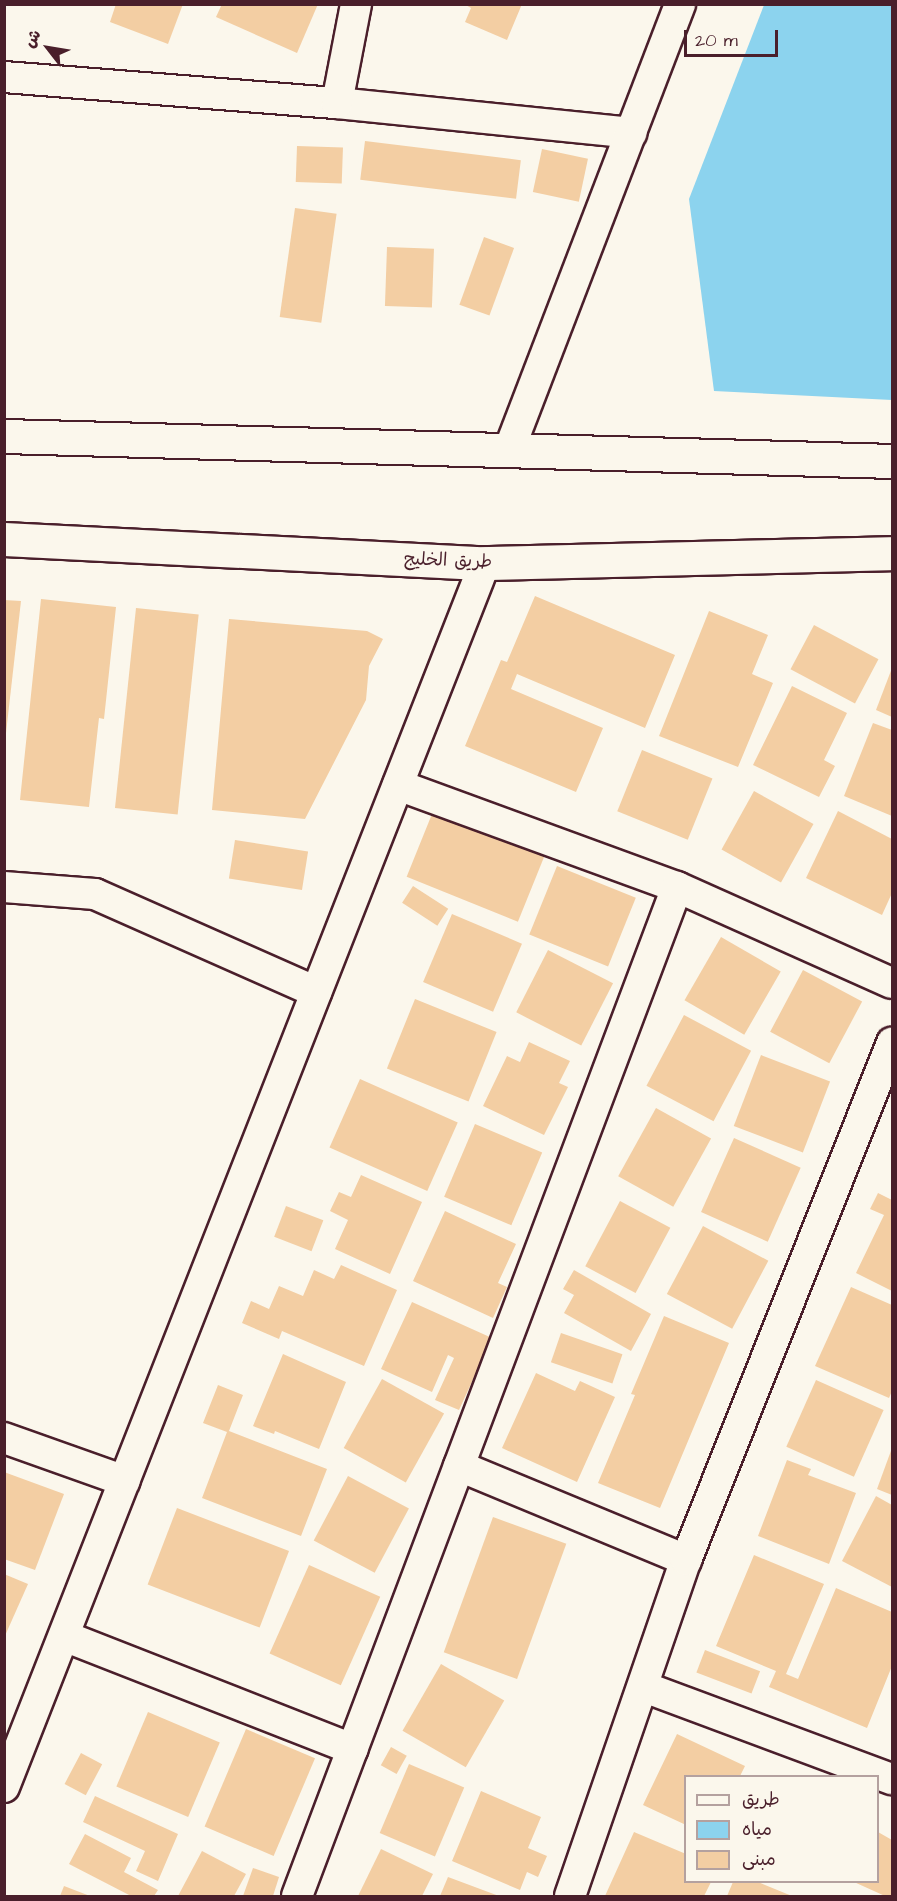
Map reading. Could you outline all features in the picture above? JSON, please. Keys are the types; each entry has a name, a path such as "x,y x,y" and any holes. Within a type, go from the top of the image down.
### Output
{"main road":[{"path":"4,436 892,461"},
{"name":"طريق الخليج","path":"4,538 485,563 892,553"}],"street":[{"path":"337,103 356,4"},
{"path":"509,450 680,4"},
{"path":"4,77 337,103 631,133"},
{"path":"4,1787 485,563"},
{"path":"398,785 677,886 892,983"},
{"path":"297,1896 677,886"},
{"path":"4,887 95,894 316,992"},
{"path":"570,1896 686,1560 892,1043"},
{"path":"4,1438 125,1481"},
{"path":"459,1466 686,1560"},
{"path":"64,1636 352,1749"},
{"path":"644,1687 891,1773"}],"water":[{"path":"764,5 892,5 892,400 714,391 689,199"}],"building":[{"path":"116,4 183,4 168,44 110,22"},
{"path":"222,4 318,4 297,53 216,17"},
{"path":"464,4 522,4 507,40 465,22 471,8"},
{"path":"365,141 521,160 516,199 360,180"},
{"path":"297,146 343,148 342,184 296,182"},
{"path":"542,149 588,159 579,202 533,192"},
{"path":"295,208 337,214 321,323 280,317"},
{"path":"484,237 514,248 489,316 459,305"},
{"path":"387,247 434,249 432,308 385,306"},
{"path":"535,596 675,655 645,728 517,674 511,689 603,728 576,792 465,746 501,660 507,662"},
{"path":"41,599 116,607 104,719 99,718 89,807 20,800"},
{"path":"4,600 21,601 6,733 4,733"},
{"path":"136,608 199,615 178,814 115,808"},
{"path":"709,611 768,635 752,674 773,683 738,767 659,736"},
{"path":"229,619 367,631 383,639 369,666 366,700 305,819 212,810"},
{"path":"814,625 878,659 855,703 791,669"},
{"path":"892,668 892,717 876,710"},
{"path":"792,686 847,713 824,760 835,766 819,797 753,765"},
{"path":"873,723 892,730 892,816 844,796"},
{"path":"642,750 712,778 688,840 617,811"},
{"path":"754,791 813,824 781,883 722,850"},
{"path":"434,809 545,854 518,922 407,877"},
{"path":"838,811 892,839 892,893 882,915 806,878"},
{"path":"235,840 308,852 302,890 229,879"},
{"path":"557,866 636,898 608,966 529,935"},
{"path":"413,886 448,909 437,926 402,903"},
{"path":"452,914 522,944 493,1012 423,982"},
{"path":"721,937 781,971 744,1035 684,1000"},
{"path":"548,950 613,983 581,1046 516,1012"},
{"path":"803,970 862,1001 829,1063 770,1032"},
{"path":"415,999 497,1032 468,1102 387,1069"},
{"path":"684,1015 751,1051 714,1121 646,1086"},
{"path":"529,1042 570,1061 559,1083 568,1087 544,1135 483,1106 507,1056 520,1062"},
{"path":"761,1055 830,1082 803,1152 734,1126"},
{"path":"360,1079 458,1123 427,1191 329,1148"},
{"path":"656,1108 711,1139 673,1207 618,1176"},
{"path":"475,1124 542,1153 511,1225 444,1197"},
{"path":"734,1138 801,1168 768,1242 701,1212"},
{"path":"361,1175 422,1202 390,1274 335,1249 348,1220 330,1211 339,1192 351,1197"},
{"path":"878,1193 892,1200 892,1291 856,1273 884,1215 870,1209"},
{"path":"620,1201 670,1228 636,1293 585,1266"},
{"path":"286,1206 323,1220 312,1251 274,1237"},
{"path":"445,1211 516,1244 498,1283 507,1287 493,1318 413,1281"},
{"path":"703,1226 768,1261 732,1329 667,1294"},
{"path":"341,1265 397,1290 364,1366 282,1331 279,1339 242,1323 251,1301 269,1309 279,1286 303,1296 314,1270 334,1279"},
{"path":"574,1270 651,1314 631,1351 564,1313 574,1295 563,1289"},
{"path":"851,1287 892,1305 892,1391 889,1398 815,1366"},
{"path":"412,1302 492,1338 459,1410 435,1400 454,1358 448,1355 432,1392 381,1369"},
{"path":"664,1316 729,1343 660,1508 598,1483 635,1395 631,1394"},
{"path":"561,1333 622,1354 612,1383 551,1362"},
{"path":"283,1354 346,1382 319,1449 275,1431 274,1434 253,1426"},
{"path":"536,1373 575,1391 580,1381 615,1397 577,1482 502,1448"},
{"path":"382,1379 444,1413 406,1483 344,1448"},
{"path":"816,1380 884,1410 854,1477 786,1447"},
{"path":"218,1385 243,1395 229,1431 327,1469 301,1536 202,1498 227,1432 203,1423"},
{"path":"892,1448 892,1495 877,1489"},
{"path":"787,1460 811,1469 808,1475 856,1493 829,1564 758,1536"},
{"path":"4,1472 64,1494 35,1570 4,1559"},
{"path":"348,1476 409,1508 375,1573 314,1540"},
{"path":"876,1496 892,1505 892,1587 842,1561"},
{"path":"177,1508 289,1551 260,1628 148,1585"},
{"path":"493,1517 566,1544 517,1679 444,1652"},
{"path":"754,1555 824,1584 786,1674 798,1679 836,1588 892,1612 892,1666 867,1728 769,1687 776,1671 716,1646"},
{"path":"309,1565 380,1597 341,1685 270,1654"},
{"path":"4,1574 28,1584 4,1638"},
{"path":"705,1650 760,1671 751,1694 696,1672"},
{"path":"441,1664 504,1700 466,1767 402,1731"},
{"path":"148,1712 220,1742 188,1817 116,1787"},
{"path":"246,1729 315,1758 274,1856 205,1827"},
{"path":"677,1734 745,1766 740,1775 684,1775 684,1824 643,1805"},
{"path":"391,1747 407,1756 397,1774 381,1765"},
{"path":"81,1753 102,1764 86,1795 65,1784"},
{"path":"409,1764 464,1787 435,1856 380,1833"},
{"path":"481,1791 541,1817 528,1848 547,1856 538,1877 527,1872 520,1890 452,1861"},
{"path":"95,1796 178,1834 158,1881 136,1871 145,1851 83,1822"},
{"path":"634,1832 684,1853 684,1883 710,1883 704,1896 605,1896"},
{"path":"879,1833 892,1840 892,1896 885,1896 856,1883 879,1883"},
{"path":"85,1834 131,1858 124,1872 158,1890 154,1896 131,1896 69,1864"},
{"path":"381,1849 433,1874 422,1896 358,1896"},
{"path":"202,1851 246,1874 234,1896 178,1896"},
{"path":"253,1868 279,1877 273,1896 243,1896"},
{"path":"448,1877 499,1896 440,1896"},
{"path":"733,1883 760,1883 792,1896 727,1896"},
{"path":"64,1886 90,1896 60,1896"}]}
